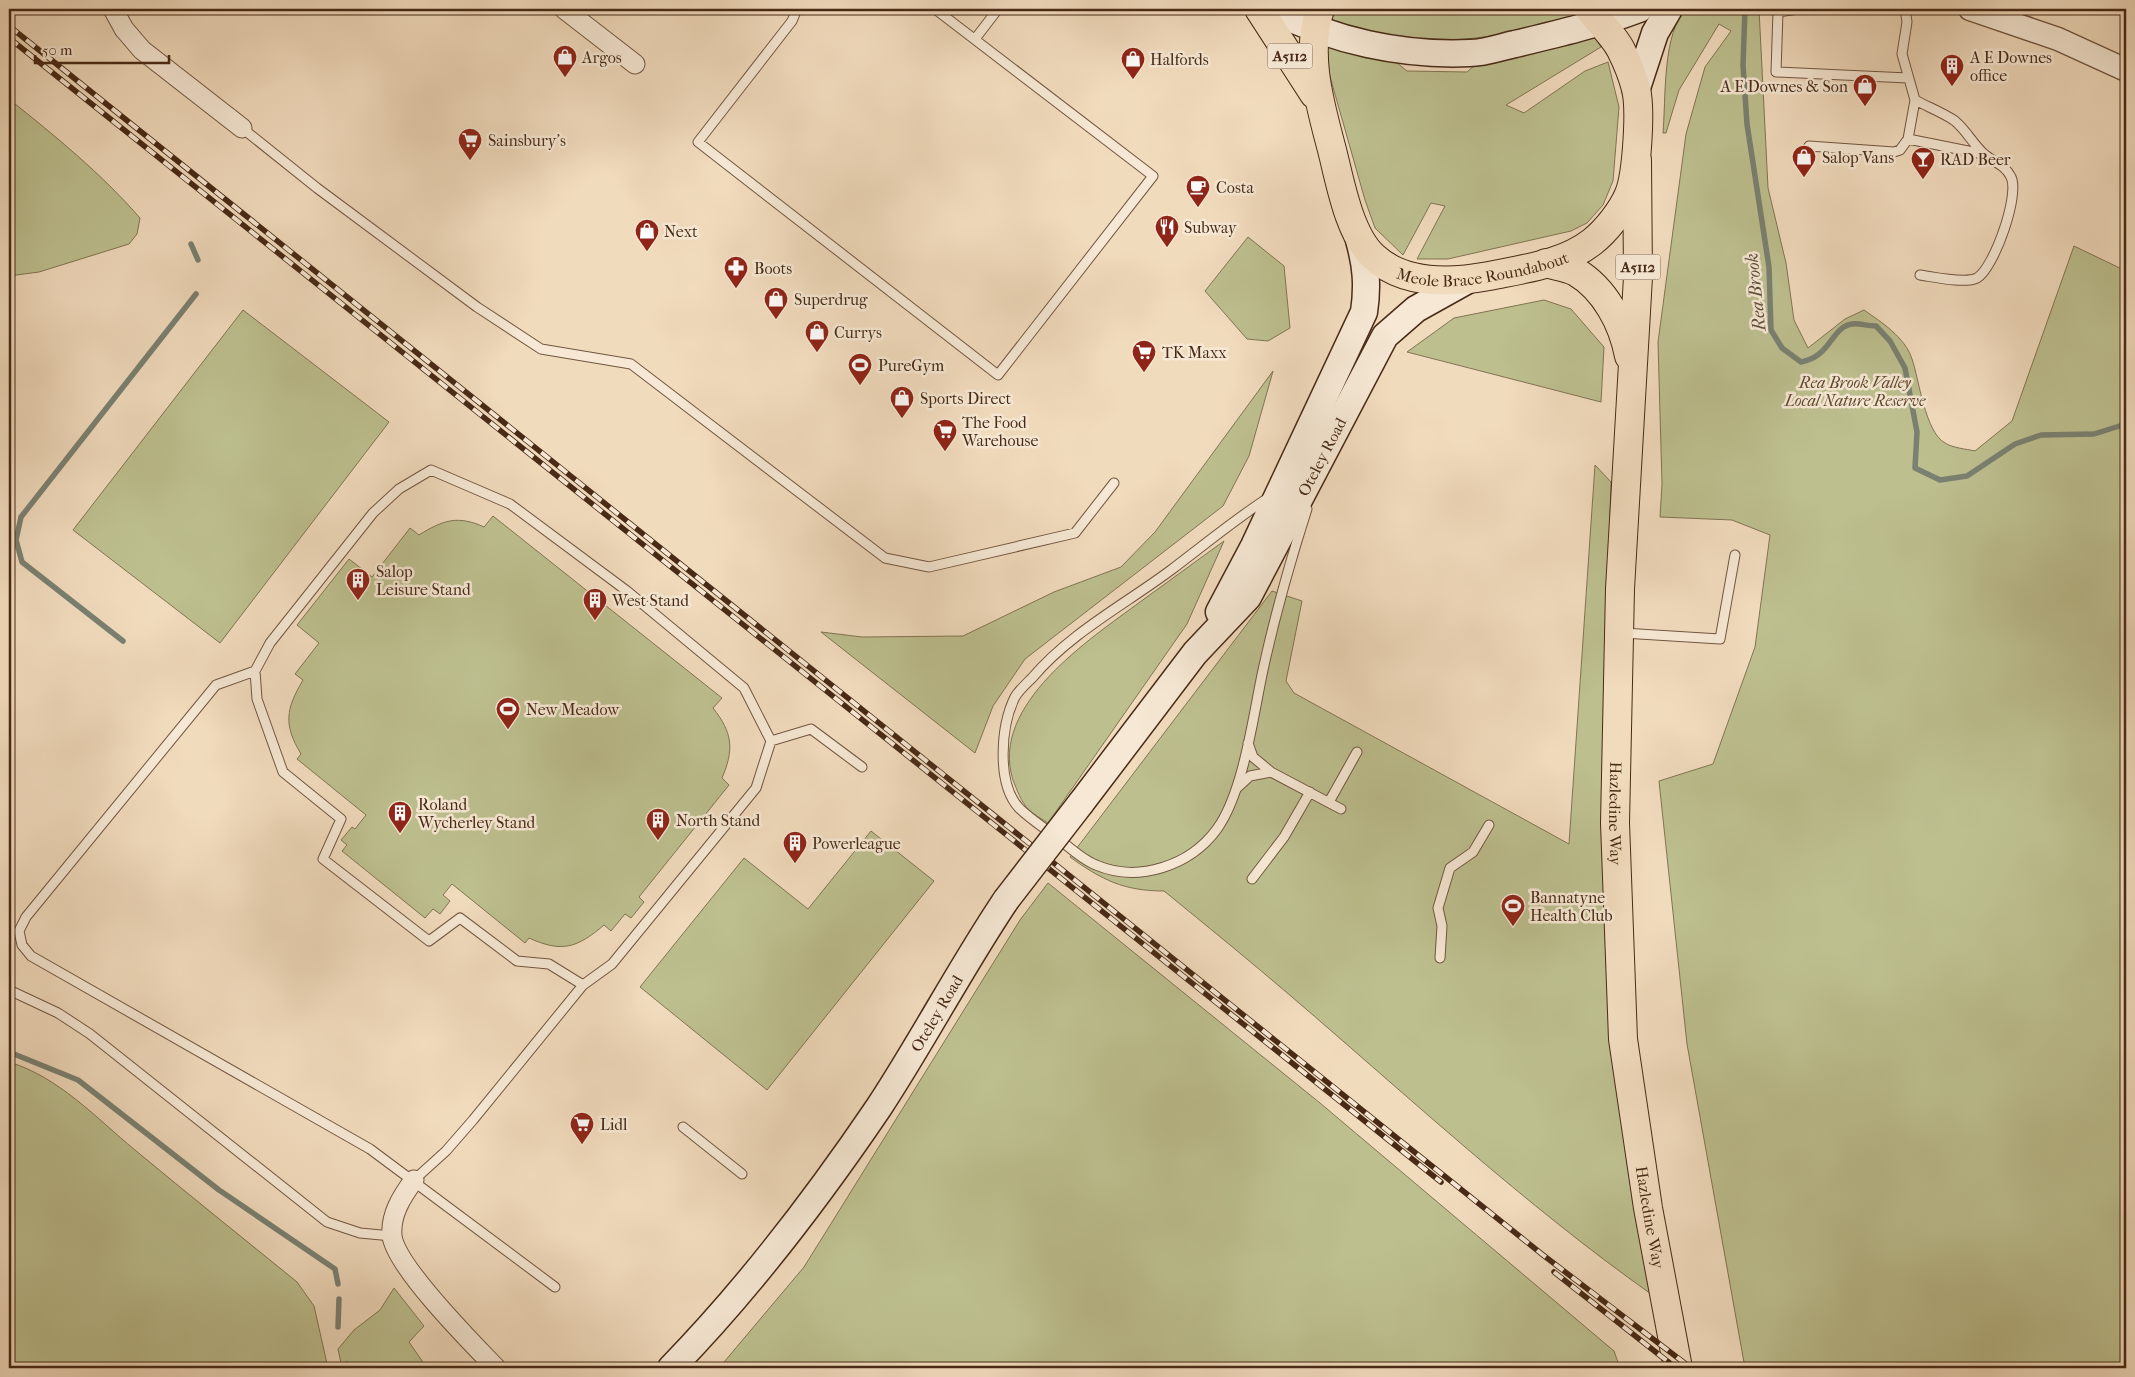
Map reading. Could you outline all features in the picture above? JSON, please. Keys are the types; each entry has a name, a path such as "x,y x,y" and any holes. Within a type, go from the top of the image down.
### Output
{"main road":[{"name":"A5112","path":"1259,9 1320,103"},
{"path":"1272,9 1316,19 1343,38 1421,53 1472,53 1594,16 1639,9"},
{"path":"1636,90 1655,33 1669,9"},
{"name":"Meole Brace Roundabout","path":"1316,19 1313,59 1320,103 1341,184 1359,240 1372,256 1386,267 1402,275 1468,280 1546,263 1573,254 1593,241 1615,217 1629,194 1637,160 1636,90 1621,50 1594,16"},
{"name":"Hazledine Way","path":"1637,160 1638,278 1619,633 1615,823 1623,1039 1648,1208 1678,1368"},
{"name":"Oteley Road","path":"1195,653 1232,589 1364,312 1368,283 1366,264 1359,240"},
{"name":"Hazledine Way","path":"1546,263 1575,271 1596,286 1607,300 1627,346 1632,375"},
{"name":"Oteley Road","path":"671,1368 722,1314 760,1267 880,1106 1006,900 1195,653 1248,597 1273,554 1325,449 1385,336 1416,309 1468,280"}],"street":[{"path":"113,9 124,29 142,50 242,128"},
{"path":"564,9 635,64"},
{"path":"1970,9 2058,39 2126,70"},
{"path":"414,1180 396,1207 392,1236 398,1256 457,1328 496,1368"}],"lane":[{"path":"797,9 792,21 698,142 998,375 1153,176 935,9"},
{"path":"974,39 998,9"},
{"path":"1798,9 1778,12 1776,72 1908,78"},
{"path":"1809,146 1894,152 1900,150 1908,139 1915,100 1902,54 1907,22 1905,9"},
{"path":"1915,100 1955,122 1984,154 2004,166 2011,177 2014,188 2012,204 1991,260 1984,272 1977,278 1968,281 1920,275"},
{"path":"242,128 317,188 477,307 542,349 632,364 885,558 929,567 1074,533 1114,483"},
{"path":"1908,139 1984,154"},
{"path":"1278,491 1238,518 1170,571 1075,636 1044,663 1016,696 1003,729 1004,767 1017,806 1093,864 1120,873 1146,872 1168,865 1206,843 1218,827 1243,765 1283,584 1325,449"},
{"path":"414,1180 446,1151 468,1126 583,985 612,964 756,788 771,740 744,688 627,591 510,504 431,470 399,489 373,513 270,644 255,671 256,699 283,772 341,819 323,859 429,941 460,918 517,961 549,964 583,985"},
{"path":"1619,633 1720,639 1735,555"},
{"path":"255,671 216,685 26,917 19,931 22,945 31,956 227,1069 342,1131 414,1180 459,1217 555,1287"},
{"path":"771,740 811,729 862,767"},
{"path":"1248,741 1253,757 1271,772 1341,808"},
{"path":"1329,802 1357,752"},
{"path":"1234,790 1250,776 1271,772"},
{"path":"1252,879 1284,837 1310,792"},
{"path":"1440,958 1442,926 1438,908 1450,868 1473,852 1488,825"},
{"path":"9,990 58,1013 90,1034 327,1222 360,1233 392,1236"},
{"path":"683,1127 742,1174"}],"green space":[{"path":"1335,9 1574,9 1582,16 1487,37 1414,40 1374,34 1329,21"},
{"name":"Rea Brook Valley Local Nature Reserve","path":"1687,9 1759,9 1768,188 1786,263 1794,320 1808,348 1845,319 1864,310 1892,331 1909,351 1932,428 1938,437 1948,445 1975,451 2012,421 2074,246 2126,271 2126,1368 1745,1368 1687,1044 1659,781 1713,764 1755,647 1770,535 1732,520 1660,517 1662,484 1658,342 1686,134 1705,67 1731,31 1719,24 1679,90 1666,133 1663,133 1669,49 1679,19"},
{"path":"1590,29 1601,47 1506,105 1524,113 1585,71 1608,62 1619,107 1613,181 1603,205 1587,223 1571,231 1448,259 1417,259 1445,206 1431,203 1403,255 1375,228 1365,200 1329,73 1327,44 1392,59 1407,71 1467,72 1483,58"},
{"path":"9,99 94,170 140,218 137,234 129,244 39,272 9,276"},
{"path":"1248,237 1284,266 1290,328 1268,341 1247,339 1205,291"},
{"path":"1544,300 1571,309 1604,347 1601,402 1407,352 1454,318"},
{"path":"243,310 389,422 220,643 73,530"},
{"path":"1273,371 1249,456 1223,506 1025,659 993,706 975,753 821,632 862,637 963,636 1054,592 1121,567 1155,532"},
{"path":"1595,465 1611,482 1602,781 1651,1294 1604,1260 1513,1187 1276,984 1164,891 1137,889 1114,883 1070,857 1272,591 1302,601 1286,681 1294,693 1569,844"},
{"name":"New Meadow","path":"493,516 722,698 713,708 725,726 730,742 726,768 722,778 729,785 639,897 644,902 631,918 625,914 611,931 604,925 586,939 569,946 551,946 529,938 525,943 452,884 443,895 450,901 440,914 433,909 425,918 342,851 347,845 341,840 352,827 355,829 366,815 297,759 301,754 291,734 289,725 290,708 303,680 295,674 319,643 297,625 349,559 372,577 410,528 419,535 443,523 458,520 475,523 484,527"},
{"path":"1224,541 1187,624 1048,823 1031,812 1021,800 1013,780 1010,752 1016,726 1029,700 1049,677 1096,635"},
{"path":"871,831 934,881 767,1090 640,987 744,858 808,909"},
{"path":"1048,883 1320,1103 1614,1351 1620,1368 719,1368 804,1267 1020,920"},
{"path":"9,1062 27,1069 61,1088 297,1282 314,1306 328,1368 9,1368"},
{"path":"394,1288 424,1326 409,1342 427,1368 342,1368 338,1349 354,1330 380,1310"}],"waterway":[{"name":"Rea Brook","path":"1745,9 1743,65 1747,124 1769,267 1771,330 1782,348 1801,362 1819,354 1839,330 1845,326 1852,324 1876,326 1890,341 1905,368 1917,432 1915,468 1940,480 1967,476 2015,444 2041,435 2094,434 2126,424"},
{"path":"191,244 198,260"},
{"path":"123,641 22,562 16,540 21,517 196,294"},
{"path":"9,1052 78,1080 219,1190 335,1269 338,1284"},
{"path":"338,1327 339,1299"},
{"path":"347,1364 348,1368"}],"railway":[{"path":"9,26 1543,1255 1691,1368"},
{"path":"9,38 1441,1182"},
{"path":"1554,1272 1676,1368"}],"place":[{"name":"Argos","path":"565,78"},
{"name":"Halfords","path":"1133,80"},
{"name":"A E Downes office","path":"1952,87"},
{"name":"A E Downes & Son","path":"1865,107"},
{"name":"Sainsbury's","path":"470,161"},
{"name":"Salop Vans","path":"1804,178"},
{"name":"RAD Beer","path":"1923,180"},
{"name":"Costa","path":"1198,208"},
{"name":"Subway","path":"1167,248"},
{"name":"Next","path":"647,252"},
{"name":"Boots","path":"736,289"},
{"name":"Superdrug","path":"776,320"},
{"name":"Currys","path":"817,353"},
{"name":"TK Maxx","path":"1144,373"},
{"name":"PureGym","path":"860,386"},
{"name":"Sports Direct","path":"902,419"},
{"name":"The Food Warehouse","path":"945,452"},
{"name":"Salop Leisure Stand","path":"358,601"},
{"name":"West Stand","path":"595,621"},
{"name":"New Meadow","path":"508,730"},
{"name":"Roland Wycherley Stand","path":"400,834"},
{"name":"North Stand","path":"658,841"},
{"name":"Powerleague","path":"795,864"},
{"name":"Bannatyne Health Club","path":"1513,927"},
{"name":"Lidl","path":"582,1145"}]}
